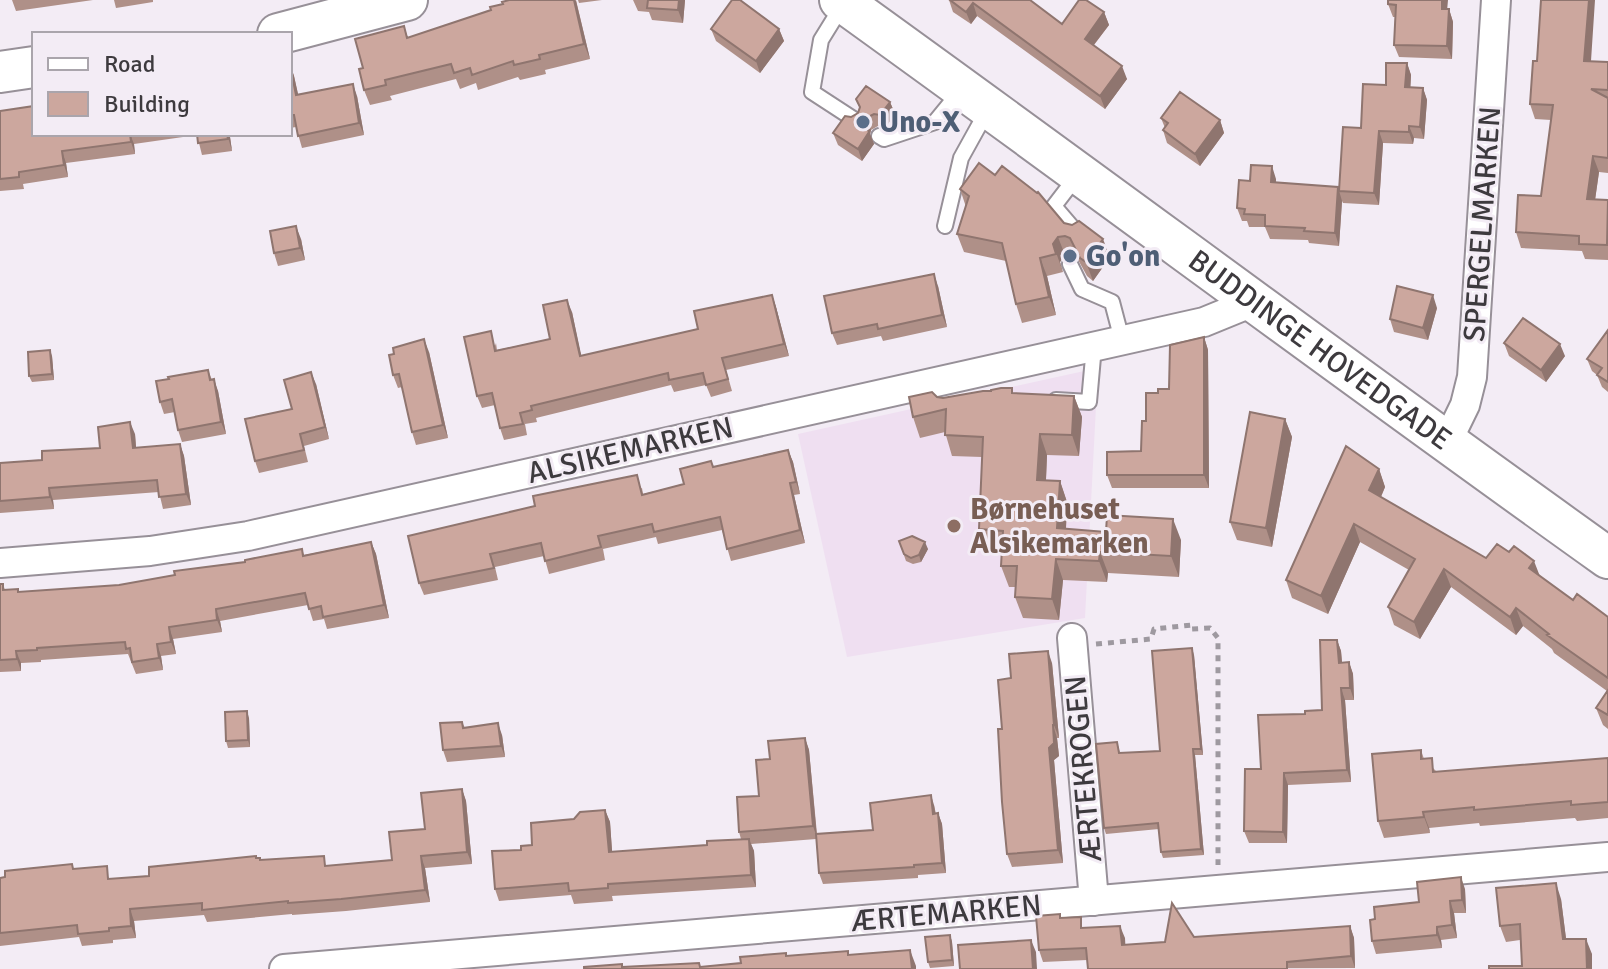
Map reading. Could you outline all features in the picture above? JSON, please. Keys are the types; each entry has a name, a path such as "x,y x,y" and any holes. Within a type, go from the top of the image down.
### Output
{"street":[{"path":"286,32 407,0"},
{"name":"SPERGELMARKEN","path":"1447,442 1465,405 1472,377 1496,0"},
{"name":"BUDDINGE HOVEDGADE","path":"842,1 1608,558"},
{"path":"0,72 32,67"},
{"name":"ALSIKEMARKEN","path":"0,563 150,551 248,536 945,387 1094,346 1204,322 1253,302"},
{"name":"ÆRTEKROGEN","path":"1072,642 1094,901"},
{"name":"ÆRTEMARKEN","path":"284,969 1608,857"}],"lane":[{"path":"842,1 821,40 812,92 855,120"},
{"path":"879,136 884,139 935,122 976,98"},
{"path":"945,226 976,98"},
{"path":"1078,234 1054,206 1080,172"},
{"path":"1070,264 1082,289 1112,302 1122,340"},
{"path":"1035,400 1089,402 1094,346"}],"path":[{"path":"1072,642 1151,639 1154,629 1192,625 1192,629 1210,628 1218,638 1218,890"}],"shaded area":[{"name":"Børnehuset Alsikemarken","path":"1098,368 1085,618 847,657 798,434"}],"building":[{"path":"509,0 574,0 584,44 539,55 540,59 514,65 513,61 472,75 470,68 454,73 451,64 385,80 386,85 364,90 359,69 363,68 355,39 404,26 407,38 491,10 490,7"},
{"path":"648,0 679,0 678,10 647,8"},
{"path":"732,0 740,0 779,29 756,61 711,29"},
{"path":"950,0 1030,0 1062,24 1079,0 1086,0 1104,12 1085,39 1122,66 1100,96 973,3 966,12"},
{"path":"1388,0 1442,0 1442,9 1449,9 1447,46 1394,45 1396,5 1388,4"},
{"path":"1541,0 1589,0 1584,61 1608,62 1608,90 1591,89 1608,98 1608,158 1593,156 1587,199 1608,200 1607,245 1579,244 1579,236 1516,232 1518,195 1541,196 1553,105 1530,104 1533,61 1537,61"},
{"path":"1386,63 1407,63 1405,87 1423,88 1420,127 1409,126 1409,132 1379,131 1374,193 1339,191 1343,127 1361,128 1363,84 1386,85"},
{"path":"292,75 296,95 353,84 359,123 298,136"},
{"path":"866,86 890,102 880,115 866,118 869,132 858,149 833,133 845,116 858,113 860,107 856,99"},
{"path":"1180,92 1220,120 1195,154 1163,130 1168,123 1161,118"},
{"path":"32,106 32,136 130,136 131,142 62,151 64,165 19,172 19,177 0,179 0,111"},
{"path":"197,136 227,136 228,139 198,143"},
{"path":"979,163 995,175 1002,166 1038,192 1064,223 1072,225 1079,221 1103,239 1086,262 1080,258 1070,238 1058,237 1053,244 1056,254 1040,258 1049,297 1016,304 1002,243 957,234 969,196 960,189"},
{"path":"1251,165 1272,166 1271,182 1338,187 1335,233 1265,226 1265,215 1244,214 1245,209 1237,208 1239,180 1250,181"},
{"path":"296,226 300,248 274,253 270,231"},
{"path":"934,274 942,315 878,329 877,324 832,333 824,296"},
{"path":"1397,286 1433,295 1423,328 1390,319"},
{"path":"772,295 784,344 722,358 728,379 706,385 703,373 669,380 668,373 531,406 532,410 520,413 523,424 500,428 492,393 477,396 464,337 491,331 495,351 550,339 543,305 567,300 580,356 698,329 694,311"},
{"path":"1523,318 1560,344 1541,370 1504,343"},
{"path":"1608,330 1608,382 1597,375 1602,368 1587,359"},
{"path":"1204,337 1204,475 1107,475 1107,452 1141,451 1142,421 1146,421 1146,393 1169,389 1170,345"},
{"path":"424,339 443,425 412,432 399,374 393,375 389,355 394,354 393,348"},
{"path":"50,350 52,374 29,376 28,352"},
{"path":"208,370 210,380 214,379 221,422 178,430 172,399 160,402 156,381"},
{"path":"311,372 325,427 300,434 304,450 255,461 245,419 292,409 284,380"},
{"path":"1012,388 1012,393 1074,396 1072,435 1040,434 1037,480 1060,481 1057,528 1106,532 1107,515 1173,519 1171,556 1100,552 1099,561 1056,559 1052,599 1015,597 1017,566 1001,566 1003,531 979,529 983,437 945,435 946,409 913,417 909,397 932,392 943,398"},
{"path":"1250,412 1285,419 1266,528 1230,522"},
{"path":"130,422 133,448 180,444 186,494 159,497 157,480 49,488 50,497 0,501 0,463 42,460 42,451 100,448 98,427"},
{"path":"1346,446 1379,469 1369,490 1486,558 1497,544 1509,552 1514,546 1534,561 1529,568 1573,600 1577,594 1608,617 1608,678 1547,635 1516,608 1510,617 1444,569 1414,622 1388,607 1415,559 1354,524 1321,596 1286,580"},
{"path":"788,450 796,482 790,483 800,530 727,549 720,517 654,532 652,524 598,536 601,547 545,561 541,543 490,554 494,568 419,583 408,536 535,506 533,496 637,475 642,495 684,484 680,469 711,461 713,467"},
{"path":"912,536 925,542 919,555 911,558 904,554 899,541"},
{"path":"371,542 384,605 323,617 321,606 309,609 305,593 216,609 217,620 169,627 171,642 157,644 159,658 132,662 130,648 126,649 125,642 16,651 17,659 0,660 0,584 3,584 3,590 18,589 18,592 119,585 175,575 174,571 245,562 302,549 303,556"},
{"path":"1320,640 1337,640 1339,663 1349,662 1350,688 1341,688 1347,770 1284,773 1283,832 1244,831 1245,769 1261,769 1258,715 1305,714 1305,711 1322,710"},
{"path":"1192,648 1201,749 1193,749 1201,849 1161,852 1158,823 1104,828 1096,744 1117,742 1119,753 1160,751 1152,651"},
{"path":"1048,651 1054,725 1054,743 1049,748 1058,850 1007,854 998,729 1002,729 998,680 1011,678 1009,654"},
{"path":"1608,690 1608,715 1596,708"},
{"path":"247,711 248,740 226,741 225,712"},
{"path":"462,722 463,728 498,723 501,746 443,750 440,723"},
{"path":"805,738 813,826 739,832 737,797 759,796 756,760 770,759 768,741"},
{"path":"1421,750 1421,759 1432,758 1433,772 1608,758 1608,802 1571,805 1571,801 1474,810 1474,807 1423,812 1424,817 1378,821 1372,754"},
{"path":"462,789 467,852 421,856 425,890 202,910 202,903 130,909 131,926 109,928 109,931 78,934 77,925 0,933 0,878 5,877 5,871 72,864 73,869 107,866 108,879 149,876 149,867 256,856 260,860 324,856 325,866 392,860 389,832 425,829 421,793"},
{"path":"931,795 933,814 938,813 942,863 819,873 816,834 873,830 870,803"},
{"path":"605,810 609,852 749,839 751,875 608,884 608,888 569,891 568,883 495,889 492,851 521,850 521,846 532,845 531,823 574,819 580,812"},
{"path":"1461,877 1462,900 1450,901 1452,925 1437,927 1437,935 1372,941 1370,920 1375,919 1374,907 1419,902 1417,882"},
{"path":"1556,883 1563,939 1586,939 1587,969 1489,969 1489,966 1522,966 1520,924 1500,926 1496,888"},
{"path":"1172,903 1194,937 1350,926 1351,956 1287,962 1287,969 1088,969 1086,948 1039,950 1036,916 1060,914 1060,918 1081,917 1081,928 1120,926 1122,945 1165,942"},
{"path":"950,935 952,960 928,962 925,937"},
{"path":"1031,940 1033,969 960,969 958,945"},
{"path":"910,950 912,969 584,969 622,964 622,967 699,963 700,967 741,963 740,957 786,953 786,956 848,951 848,955"}],"place":[{"name":"Uno-X","path":"863,122"},
{"name":"Go'on","path":"1070,256"},
{"name":"Børnehuset Alsikemarken","path":"954,526"}]}
